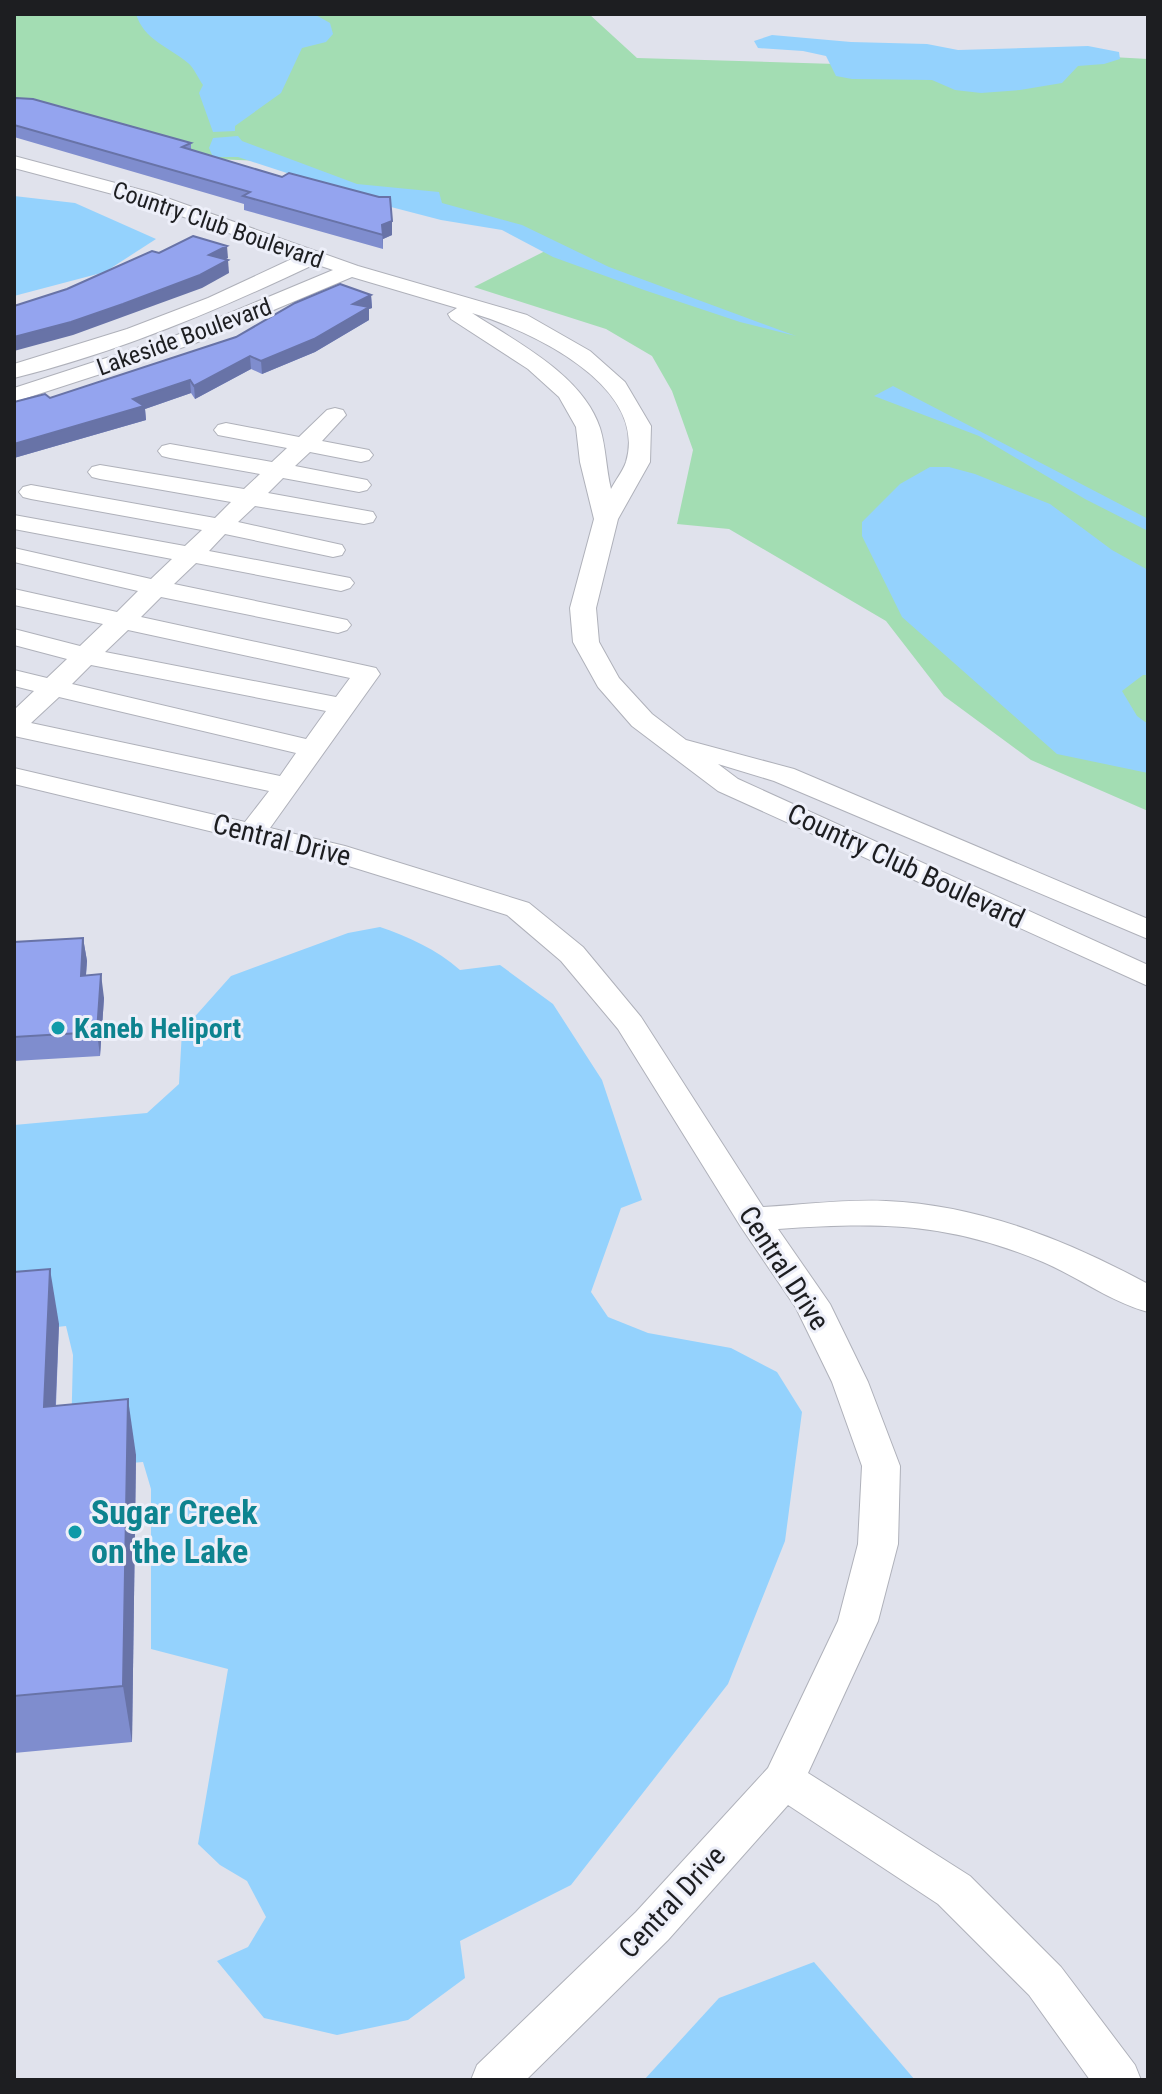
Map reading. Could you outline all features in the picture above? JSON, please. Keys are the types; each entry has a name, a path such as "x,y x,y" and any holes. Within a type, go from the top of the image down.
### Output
{"street":[{"name":"Country Club Boulevard","path":"14,162 146,197 351,270 519,320 582,356 617,387 639,426 638,462 606,519 583,608 586,642 607,681 642,720 728,785 1148,977"},
{"name":"Lakeside Boulevard","path":"15,387 135,334 216,303 313,257"},
{"name":"Lakeside Boulevard","path":"15,387 147,355 253,314 351,270"},
{"name":"Country Club Boulevard","path":"422,293 483,328 536,364 568,393 588,427 592,462 606,519"},
{"path":"14,726 335,415"},
{"path":"226,430 361,455"},
{"path":"170,451 359,485"},
{"path":"100,472 364,517"},
{"path":"31,492 333,550"},
{"path":"14,522 341,583"},
{"path":"14,555 338,625"},
{"path":"14,597 367,674 252,832"},
{"path":"14,637 86,656 343,706"},
{"path":"14,678 313,749"},
{"path":"14,726 287,786"},
{"name":"Country Club Boulevard","path":"672,741 784,775 1148,930"},
{"name":"Central Drive","path":"14,776 335,852 518,909 572,954 630,1024 753,1219 812,1304 850,1382 881,1466 878,1544 858,1621 784,1780 652,1926 494,2080"},
{"path":"753,1219 899,1213 978,1225 1082,1263 1148,1300"},
{"path":"784,1780 954,1890 1045,1981 1118,2080"}],"green space":[{"path":"14,14 589,14 637,58 869,65 1094,56 1148,59 1148,811 1031,760 944,696 886,621 729,529 677,524 693,450 672,391 652,356 606,329 474,287 553,247 502,224 265,161 214,159 14,100"}],"water":[{"path":"136,14 314,14 330,23 333,34 326,42 302,48 281,93 235,126 235,131 213,132 199,93 203,85 194,70 151,37"},
{"path":"772,35 851,42 927,44 958,50 1088,46 1119,52 1120,59 1078,66 1062,83 981,93 955,90 932,80 836,76 826,56 758,48 754,41"},
{"path":"238,136 242,141 357,184 439,192 442,203 522,225 609,267 796,336 740,322 644,290 553,257 502,230 441,220 391,207 238,157 213,157 209,148 213,138"},
{"path":"14,196 75,203 156,239 105,272 14,296"},
{"path":"893,386 1148,519 1148,531 1085,499 979,436 874,396"},
{"path":"930,467 949,467 975,474 1050,504 1112,550 1148,570 1148,675 1143,675 1122,691 1137,716 1148,724 1148,773 1057,754 902,617 862,536 862,522 900,484"},
{"path":"380,927 422,944 460,970 500,965 553,1004 602,1080 642,1200 621,1208 591,1292 608,1317 648,1333 731,1348 777,1372 802,1412 785,1541 728,1684 571,1885 460,1941 465,1978 408,2020 337,2035 264,2018 217,1961 248,1947 266,1917 247,1881 220,1865 198,1844 228,1669 151,1649 151,1489 143,1462 107,1465 71,1438 73,1355 66,1326 48,1328 14,1278 14,1125 147,1113 179,1084 182,1031 231,976 348,933"},
{"path":"814,1962 915,2080 644,2080 719,1998"}],"building":[{"path":"16,98 33,99 191,143 182,147 282,177 289,173 379,197 390,197 392,221 382,225 383,235 243,196 250,192 14,125"},
{"path":"193,236 227,246 209,255 228,260 200,275 123,304 14,337 14,306 67,289 152,251 159,253"},
{"path":"340,284 371,295 353,304 369,307 314,339 261,361 250,356 194,386 190,380 133,399 144,406 14,444 14,402 45,394 50,398 236,337 295,303"},
{"name":"Kaneb Heliport","path":"83,938 81,976 101,974 97,1032 14,1037 14,942"},
{"name":"Sugar Creek on the Lake","path":"50,1269 44,1407 128,1399 123,1686 14,1696 14,1272"}],"place":[{"name":"Kaneb Heliport","path":"58,1028"},
{"name":"Sugar Creek on the Lake","path":"75,1532"}]}
